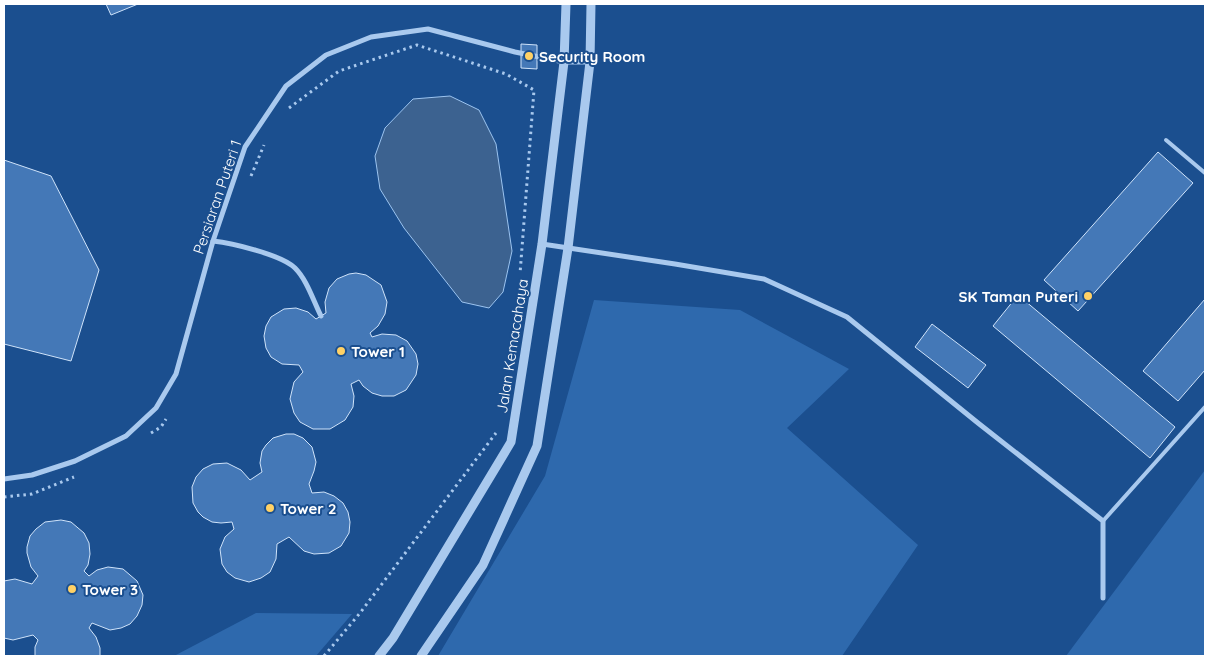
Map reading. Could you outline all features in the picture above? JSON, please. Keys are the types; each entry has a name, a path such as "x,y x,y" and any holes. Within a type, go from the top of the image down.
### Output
{"street":[{"name":"Jalan Kemacahaya","path":"379,656 393,638 511,442 542,244 564,62 566,4"},
{"path":"422,656 483,565 537,446 568,248 590,62 591,4"},
{"name":"Persiaran Puteri 1","path":"4,478 32,475 76,461 126,436 156,408 176,374 213,240 245,147 286,86 326,55 371,37 428,29 515,52 564,62 590,62"},
{"path":"213,240 283,260 295,268 304,281 321,316"},
{"path":"542,244 764,279 847,317 1103,521 1103,598"}],"lane":[{"path":"1166,140 1205,173"},
{"path":"1103,521 1205,407"}],"path":[{"path":"284,112 339,72 418,45 506,74 534,90 519,283"},
{"path":"250,180 265,144"},
{"path":"145,436 162,427 171,412"},
{"path":"324,656 360,613 501,427"},
{"path":"4,497 32,494 78,476"}],"shaded area":[{"path":"450,96 479,110 496,144 512,251 503,292 489,308 462,302 404,228 380,189 375,156 385,128 413,99"},
{"path":"594,300 740,310 849,369 787,428 918,545 842,656 438,656 545,476"},
{"path":"1205,470 1205,656 1066,656"},
{"path":"256,613 352,614 316,656 174,656"}],"building":[{"path":"106,4 138,4 111,15"},
{"name":"Security Room","path":"521,44 537,45 537,69 521,68"},
{"path":"1158,152 1193,183 1078,311 1044,280"},
{"path":"4,160 51,176 99,270 71,361 4,344"},
{"name":"Tower 1","path":"356,273 366,275 381,285 387,302 385,314 378,326 370,333 372,337 382,334 396,335 407,341 416,354 418,364 416,375 406,390 394,396 382,396 372,393 359,380 351,384 354,396 353,407 345,420 330,429 313,429 300,422 294,413 290,399 294,382 303,372 299,365 282,364 271,357 266,348 264,336 266,326 271,317 284,309 296,308 308,312 316,319 326,313 325,302 329,288 337,279"},
{"path":"1018,295 1175,427 1150,458 993,326"},
{"path":"1205,299 1205,370 1178,401 1143,371"},
{"path":"932,324 986,365 968,388 915,347"},
{"name":"Tower 2","path":"294,434 303,438 312,447 316,462 309,484 312,493 324,492 334,496 343,503 348,512 350,522 349,533 341,546 329,553 314,554 304,551 289,537 277,544 276,559 270,572 261,578 249,582 235,578 227,572 222,564 220,549 225,537 234,529 232,522 212,522 203,517 193,503 192,487 196,477 203,469 213,464 227,463 241,470 250,480 262,472 260,463 262,451 266,445 273,438"},
{"name":"Tower 3","path":"61,520 71,522 84,533 89,543 90,554 88,565 84,571 89,576 97,570 108,567 123,569 137,581 143,595 142,605 137,616 130,624 110,630 92,623 89,628 96,637 100,648 100,656 35,656 35,647 38,640 33,635 13,640 4,638 4,581 15,579 32,584 38,576 31,567 27,553 30,536 45,522"}],"place":[{"name":"Security Room","path":"529,56"},
{"name":"SK Taman Puteri","path":"1088,296"},
{"name":"Tower 1","path":"341,351"},
{"name":"Tower 2","path":"270,508"},
{"name":"Tower 3","path":"72,589"}]}
